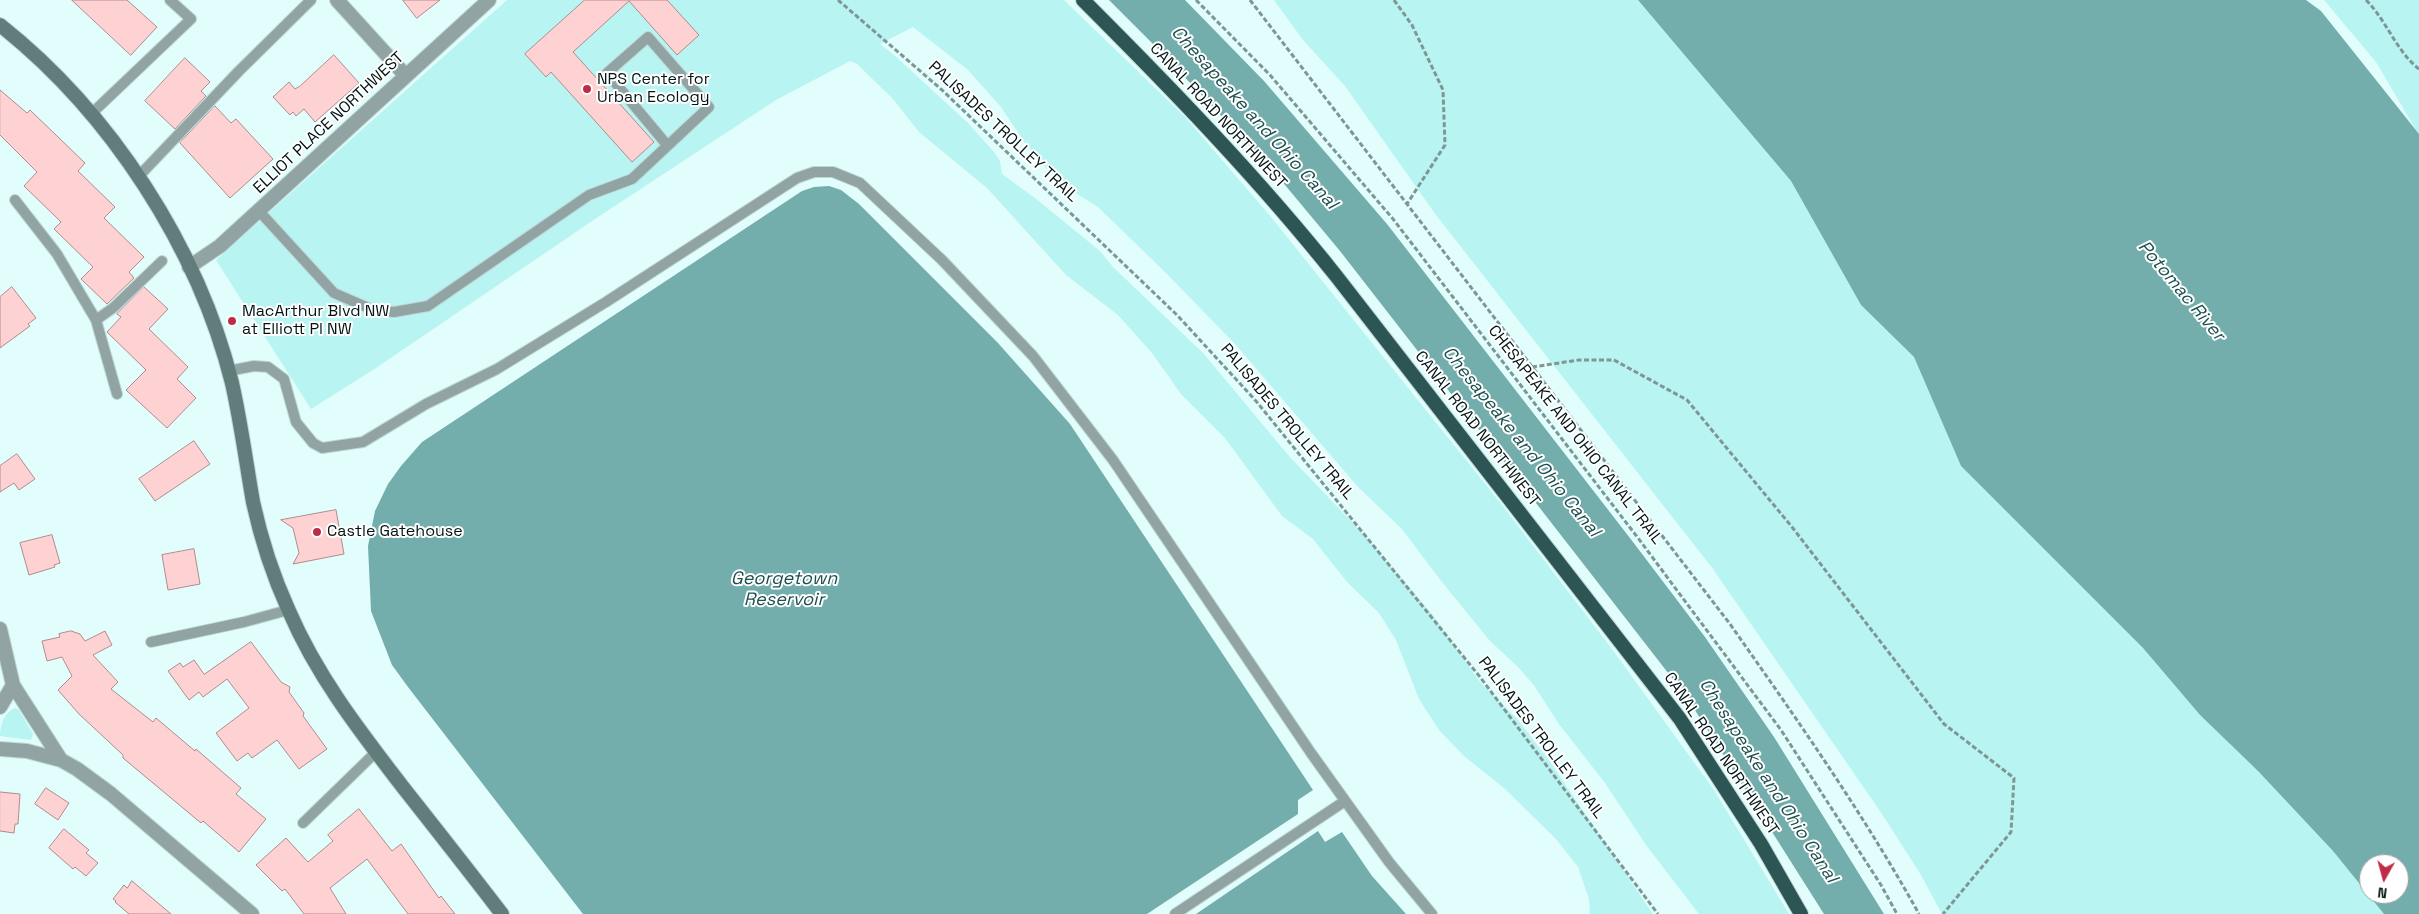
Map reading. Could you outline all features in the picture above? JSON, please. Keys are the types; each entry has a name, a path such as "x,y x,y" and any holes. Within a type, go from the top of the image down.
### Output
{"highway":[{"name":"CANAL ROAD NORTHWEST","path":"1082,0 1238,160 1331,270 1680,719 1761,844 1801,914"}],"main road":[{"path":"0,25 61,80 91,114 138,177 164,218 211,315 228,371 241,426 260,531 288,610 325,680 376,752 502,914"}],"street":[{"path":"337,0 406,76"},
{"name":"ELLIOT PLACE NORTHWEST","path":"189,267 220,246 489,0"},
{"path":"0,629 13,685 61,760"},
{"path":"0,707 13,685"},
{"path":"0,749 27,752 61,760 111,794 252,914"}],"lane":[{"path":"91,114 191,19 170,0"},
{"path":"138,177 239,71 311,0"},
{"path":"259,211 334,293 371,309 394,312 428,306 589,195 632,179 709,107 648,37 607,73 667,145"},
{"path":"228,371 254,366 268,367 284,378 296,422 313,443 322,448 363,442 426,404 497,369 606,302 797,178 814,172 834,172 860,183 942,260 1033,356 1113,460 1346,801 1432,914"},
{"path":"16,200 57,254 96,320 116,394"},
{"path":"96,320 113,308 162,261"},
{"path":"151,642 244,622 288,610"},
{"path":"302,822 376,752"},
{"path":"1175,914 1219,883 1271,852 1346,801"}],"path":[{"name":"PALISADES TROLLEY TRAIL","path":"838,0 949,96 1177,315 1250,394 1480,676 1658,914"},
{"name":"CHESAPEAKE AND OHIO CANAL TRAIL","path":"1196,0 1270,75 1393,219 1626,522 1781,730 1881,885 1897,914"},
{"path":"1250,0 1730,624 1799,721 1890,863 1919,914"},
{"path":"1394,0 1412,25 1443,90 1445,145 1407,204"},
{"path":"2366,0 2376,10 2406,59 2419,69"},
{"path":"1532,367 1578,360 1614,360 1687,400 1792,527 1944,724 2014,778 2011,832 1943,914"}],"shaded area":[{"path":"507,0 1064,0 1185,117 1271,217 1502,505 1612,649 1714,790 1789,914 1699,914 1646,845 1605,783 1559,724 1533,684 1490,641 1402,529 1359,488 1236,345 1165,272 1098,207 1058,182 1025,143 1001,107 968,70 913,27 880,44 969,124 1000,161 1002,174 1035,198 1100,251 1113,267 1204,354 1288,455 1367,538 1432,614 1480,682 1518,720 1548,759 1653,914 1590,914 1589,899 1578,867 1556,839 1504,788 1464,756 1439,730 1419,699 1396,640 1379,613 1347,582 1313,539 1282,516 1225,438 1181,394 1152,353 1118,315 1066,275 987,188 919,132 893,99 857,64 850,61 776,100 595,219 376,368 311,409 216,260"},
{"path":"1274,0 1638,0 1791,181 1861,305 1914,357 1961,466 2143,648 2200,715 2258,771 2333,851 2359,883 2359,904 2376,904 2384,914 1942,914 1921,875 1882,814 1713,569 1436,215 1345,86 1303,40"},
{"path":"2324,0 2419,0 2419,135 2376,62"},
{"path":"15,708 19,710 33,734 31,740 0,736 3,720"}],"water":[{"name":"Chesapeake and Ohio Canal","path":"1109,0 1185,0 1264,81 1387,224 1705,637 1774,737 1884,914 1824,914 1686,696 1340,251 1275,173"},
{"name":"Potomac River","path":"1638,0 2306,0 2321,11 2419,134 2419,914 2384,914 2376,904 2409,904 2409,854 2359,854 2359,883 2333,851 2258,771 2200,715 2143,648 1961,466 1914,357 1861,305 1791,181"},
{"name":"Georgetown Reservoir","path":"829,186 841,190 859,204 998,343 1070,424 1313,790 1298,800 1298,814 1147,914 583,914 392,665 371,611 368,546 375,511 388,484 422,442 802,191 814,187"},
{"path":"1318,831 1325,842 1342,832 1372,876 1406,914 1196,914"}],"building":[{"path":"72,0 127,0 157,27 131,55"},
{"path":"403,0 440,0 417,18"},
{"name":"NPS Center for Urban Ecology","path":"585,0 667,0 699,35 677,55 629,1 573,52 654,142 632,162 551,72 546,77 525,54"},
{"path":"334,55 359,83 315,122 304,109 296,116 293,112 290,115 273,97 289,82 295,89 300,86"},
{"path":"185,58 210,82 201,91 206,96 175,129 145,101"},
{"path":"0,90 27,113 30,110 85,163 78,171 115,207 104,218 144,257 129,272 134,278 107,304 81,279 93,267 54,229 61,222 24,186 37,172 0,135"},
{"path":"215,106 231,123 236,119 273,159 230,198 180,143"},
{"path":"12,287 36,318 28,324 30,326 0,348 0,297"},
{"path":"144,287 168,309 149,329 188,367 177,379 196,398 167,428 126,390 146,370 107,332 121,317 117,314"},
{"path":"194,441 210,464 155,501 139,479"},
{"path":"17,454 35,479 19,490 14,483 0,492 0,466"},
{"name":"Castle Gatehouse","path":"336,510 344,554 293,564 299,553 293,528 281,520"},
{"path":"52,535 60,563 54,565 55,567 29,575 20,543"},
{"path":"194,549 200,584 168,590 162,555"},
{"path":"71,631 80,634 85,641 105,631 112,645 93,655 118,682 111,689 153,722 156,718 195,751 196,749 241,788 236,794 266,819 239,852 123,758 123,755 79,714 58,690 72,676 62,657 47,661 42,641 60,637 59,634"},
{"path":"251,642 281,682 290,687 289,692 304,713 303,716 327,749 299,769 277,740 252,758 248,753 237,761 216,733 249,708 227,679 203,697 199,692 189,700 168,671 180,663 183,667 194,660 204,674"},
{"path":"46,788 69,803 58,820 35,804"},
{"path":"0,792 20,794 18,824 15,824 14,833 0,831"},
{"path":"359,809 392,851 401,844 439,898 441,896 455,914 408,914 367,859 330,888 346,914 304,914 285,889 282,891 256,865 286,838 308,862 333,841 328,835"},
{"path":"64,829 89,850 86,853 98,863 86,876 75,867 73,869 49,848"},
{"path":"132,881 171,914 129,914 113,899 124,885 127,888"}],"place":[{"name":"NPS Center for Urban Ecology","path":"587,89"},
{"name":"MacArthur Blvd NW at Elliott Pl NW","path":"232,321"},
{"name":"Castle Gatehouse","path":"317,532"}]}
